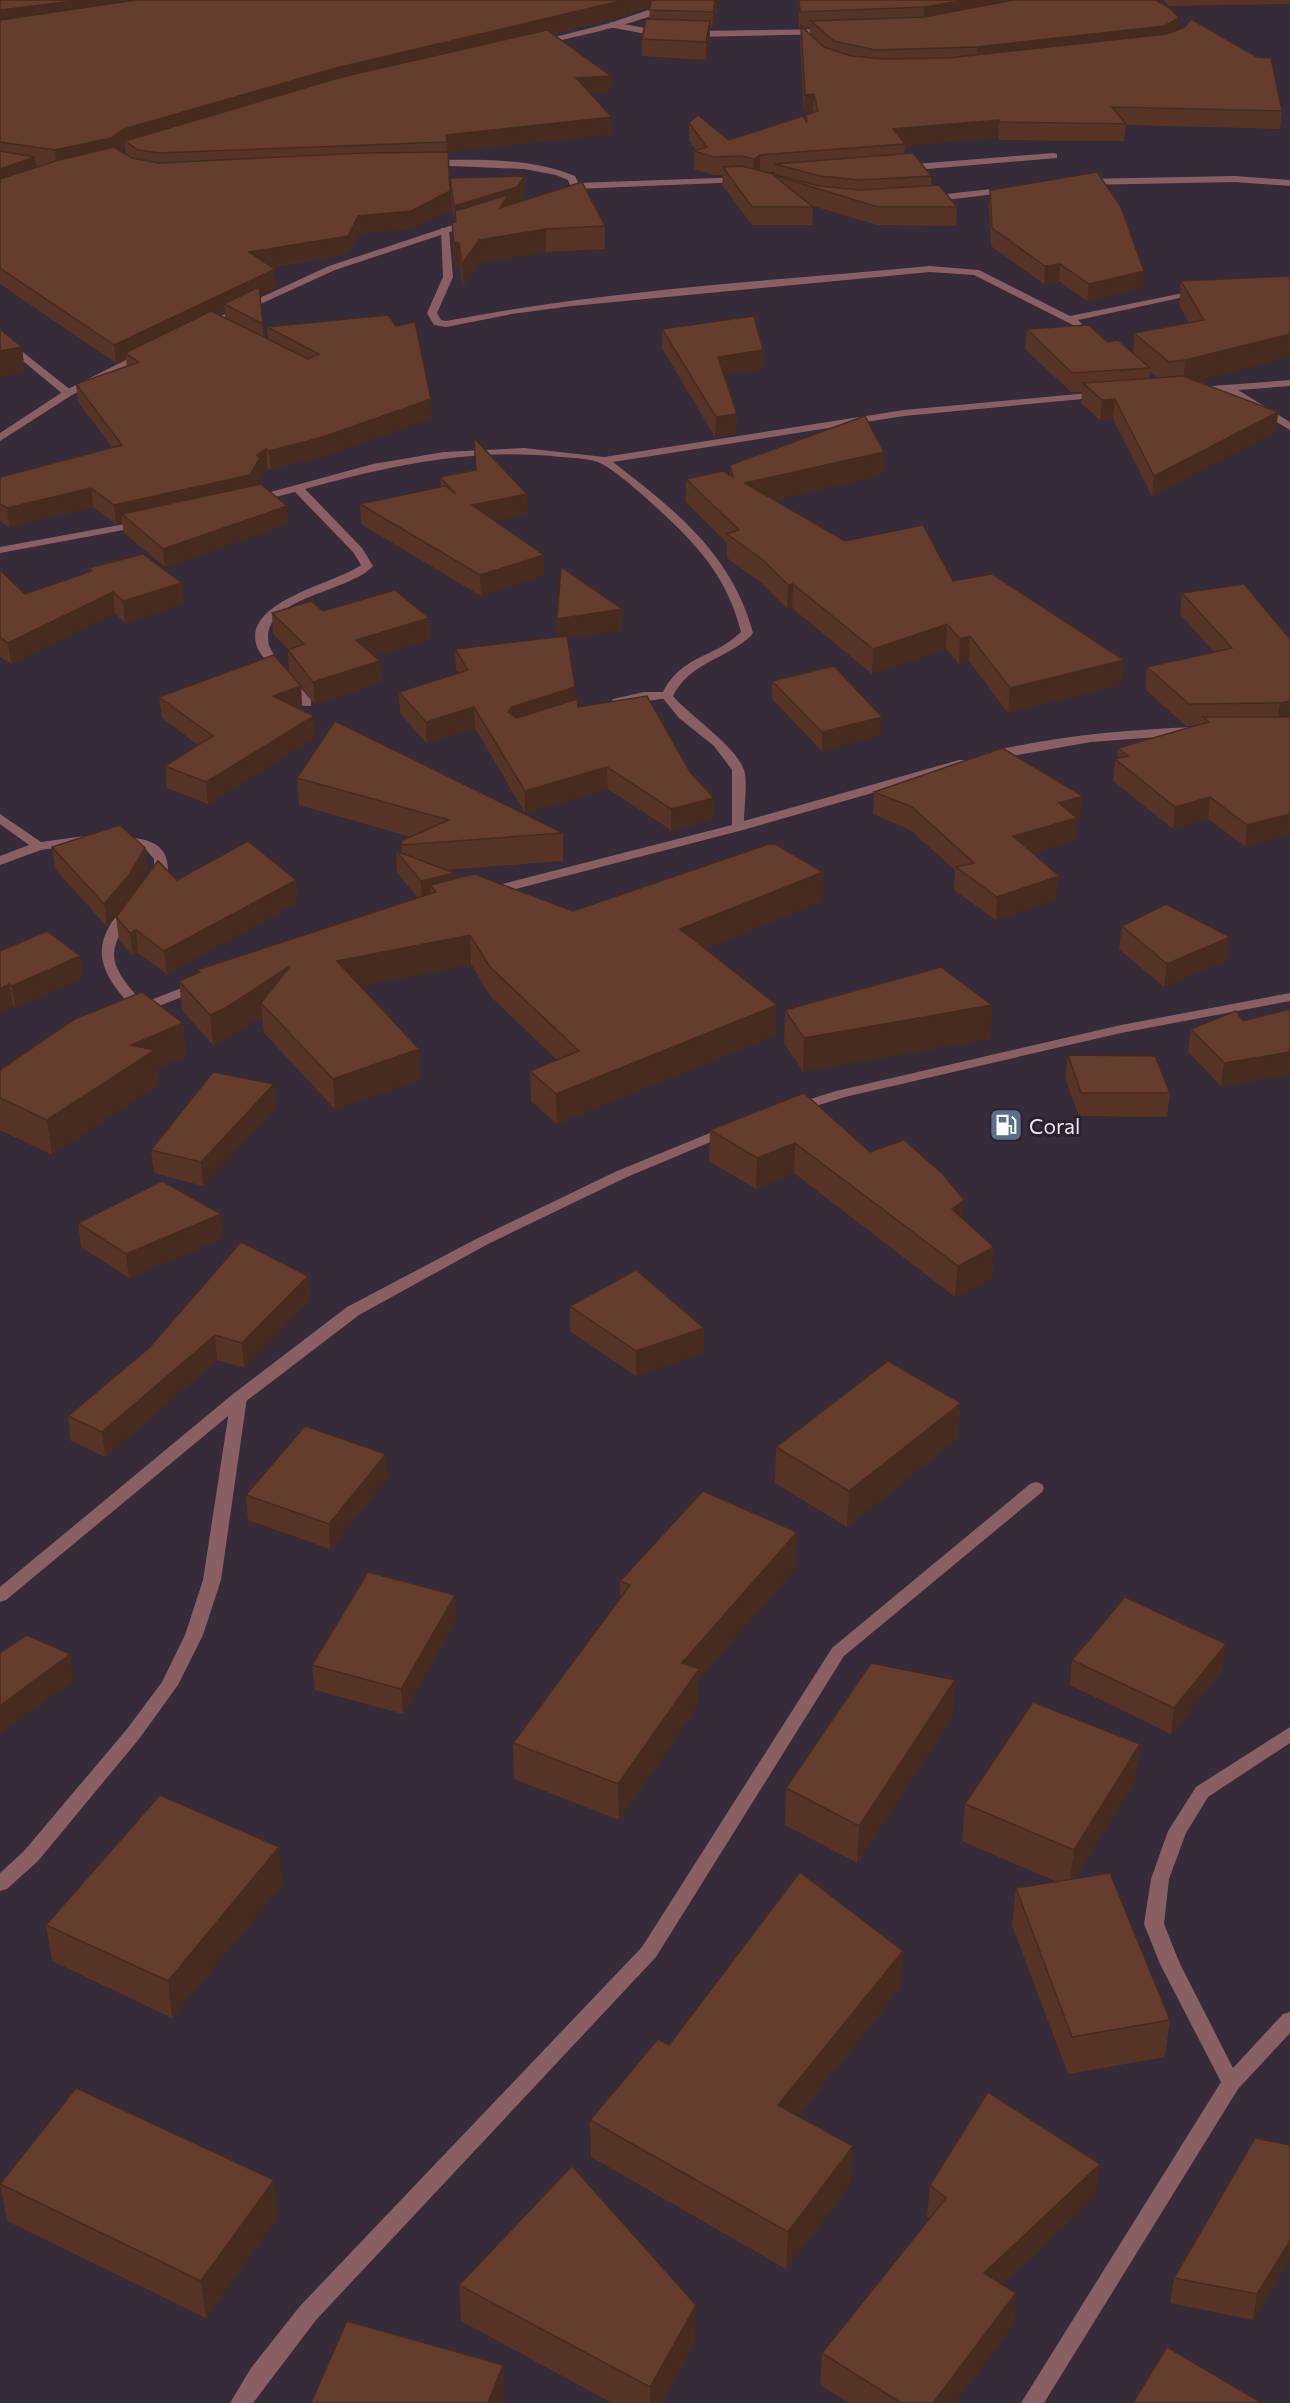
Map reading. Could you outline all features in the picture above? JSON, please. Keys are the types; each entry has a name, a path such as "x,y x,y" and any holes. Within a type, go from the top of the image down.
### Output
{"street":[{"path":"531,44 612,24 669,6 676,0"},
{"path":"612,24 667,34"},
{"path":"678,34 802,36 844,31"},
{"path":"889,169 1054,156"},
{"path":"419,163 543,169 563,173 572,178 575,186"},
{"path":"1073,183 1235,179 1290,183"},
{"path":"550,201 575,186 749,180"},
{"path":"919,200 1016,189"},
{"path":"201,327 332,268 486,218"},
{"path":"444,230 448,278 432,314 438,323 455,323 512,311 572,303 930,269 976,272 1069,319 1088,332"},
{"path":"1069,319 1213,290"},
{"path":"211,322 221,327"},
{"path":"0,337 68,393"},
{"path":"0,438 68,393 150,353"},
{"path":"1185,391 1290,383"},
{"path":"1229,389 1290,427"},
{"path":"248,500 388,464 480,452 528,449 563,451 604,460 904,413 1114,394"},
{"path":"604,460 683,523 726,578 745,616 747,633 737,646 681,671 671,684 667,696"},
{"path":"298,489 358,550 367,566 351,578 307,594 276,610 265,620 260,637 263,647 307,703"},
{"path":"0,550 149,522"},
{"path":"609,704 644,696 667,696 683,715 718,742 731,757 738,770 738,827"},
{"path":"473,896 738,827 1031,746 1145,732 1203,731"},
{"path":"0,818 38,846"},
{"path":"0,861 38,846 69,840 102,839 148,844 161,858 161,869 142,897 119,919 107,942 107,964 135,1011 214,979"},
{"path":"784,1112 841,1094 1120,1029 1290,997"},
{"path":"0,1596 239,1398 353,1311 483,1241 601,1184 739,1126"},
{"path":"0,1884 31,1856 133,1734 169,1685 194,1635 212,1580 239,1398"},
{"path":"242,2403 259,2375 308,2313 649,1952 838,1652 1036,1488"},
{"path":"1231,2084 1170,1964 1154,1924 1160,1879 1177,1831 1202,1792 1290,1734"},
{"path":"1032,2403 1231,2084 1290,2020"}],"building":[{"path":"0,0 80,0 0,10"},
{"path":"136,0 622,0 336,68 124,129 111,138 55,150 0,142 0,20"},
{"path":"715,0 713,12 649,10 651,1"},
{"path":"799,0 965,0 924,7 800,12"},
{"path":"1014,0 1156,0 1171,9 1179,18 1164,26 977,47 875,50 834,41 811,21 924,17"},
{"path":"646,19 710,21 706,42 642,39"},
{"path":"1191,19 1257,57 1271,58 1282,111 1112,107 1126,124 1000,122 999,120 893,129 905,144 760,155 754,159 742,156 714,157 694,151 707,147 689,123 698,115 729,140 803,116 807,123 806,115 818,111 814,94 805,95 801,26 824,47 851,56 884,59 948,58 1167,34 1185,27"},
{"path":"547,30 611,76 576,78 612,117 446,135 447,142 159,153 138,150 125,141 342,77"},
{"path":"114,147 132,158 159,163 364,153 448,152 450,191 411,211 358,216 348,236 249,252 275,269 114,345 0,268 0,179 59,160"},
{"path":"0,151 35,157 0,169"},
{"path":"913,153 931,176 861,180 820,176 775,164"},
{"path":"742,166 819,186 861,190 939,185 957,207 878,207 773,175 813,207 752,207 723,167"},
{"path":"1097,172 1121,207 1144,271 1089,284 1060,264 1045,266 992,228 990,190"},
{"path":"525,176 517,187 454,206 450,178"},
{"path":"582,182 605,226 546,229 479,240 462,264 459,243 454,243 452,223 456,222 455,211 508,195 500,208"},
{"path":"1290,276 1290,334 1169,362 1134,333 1204,320 1181,281"},
{"path":"259,287 263,324 224,304"},
{"path":"211,311 308,359 319,354 267,327 388,315 396,326 415,322 431,399 323,437 269,451 266,449 257,455 260,458 250,475 114,505 91,488 7,508 0,504 0,477 122,445 76,384 139,362 125,353"},
{"path":"754,316 763,350 718,357 737,414 716,417 662,329"},
{"path":"1089,325 1107,342 1118,340 1150,368 1072,373 1027,329"},
{"path":"0,329 22,347 0,351"},
{"path":"1183,376 1278,412 1154,476 1115,399 1102,400 1083,383"},
{"path":"865,416 884,452 745,483 845,541 923,525 953,581 992,574 1124,660 1010,688 970,636 960,639 947,624 873,649 793,584 788,585 763,560 727,534 739,530 686,479 723,471 733,477 730,465"},
{"path":"474,438 527,494 472,505 544,555 480,575 360,504 445,486 456,494 440,477 476,470"},
{"path":"261,484 287,506 163,549 122,514"},
{"path":"143,554 182,583 123,601 113,592 8,643 0,637 0,570 25,594 92,571 89,568"},
{"path":"561,567 622,609 557,619"},
{"path":"1244,584 1290,639 1290,701 1189,704 1147,667 1232,648 1182,593"},
{"path":"395,590 429,618 356,640 380,661 313,682 288,650 304,644 272,613 311,601 323,611"},
{"path":"567,636 575,687 512,707 508,712 517,718 577,699 578,707 647,696 690,772 714,798 671,809 607,767 525,791 474,707 426,722 399,692 468,670 455,649"},
{"path":"274,655 301,686 273,696 314,716 206,782 165,766 213,736 159,697"},
{"path":"834,666 882,717 822,732 772,681"},
{"path":"1203,717 1290,717 1290,814 1247,825 1210,797 1175,807 1115,759 1128,756 1118,748 1209,722"},
{"path":"335,721 563,833 402,845 401,841 449,820 297,778"},
{"path":"1002,748 1083,796 1059,803 1077,818 1013,836 1059,876 997,897 956,867 974,863 912,807 874,792"},
{"path":"120,825 145,848 129,875 104,904 52,847"},
{"path":"248,841 296,880 164,951 136,930 130,933 116,917 158,861 177,880"},
{"path":"769,844 775,844 823,872 680,929 777,1005 556,1094 530,1071 579,1051 490,967 470,935 337,961 419,1049 333,1079 261,1003 290,966 227,1007 210,1015 179,981 200,972 197,970 436,892 430,885 474,874 573,911"},
{"path":"396,851 454,873 421,881"},
{"path":"1166,904 1230,937 1167,964 1122,926"},
{"path":"47,931 80,956 12,986 9,984 0,989 0,951"},
{"path":"941,967 992,1005 804,1038 785,1010"},
{"path":"142,992 183,1023 131,1045 155,1050 47,1120 0,1098 0,1070 75,1019"},
{"path":"1290,1009 1290,1052 1224,1063 1191,1029 1236,1011 1243,1021"},
{"path":"1068,1055 1155,1056 1170,1093 1081,1093"},
{"path":"213,1072 274,1084 201,1162 151,1150"},
{"path":"804,1093 870,1152 904,1140 943,1174 964,1200 952,1209 994,1247 958,1266 795,1143 757,1158 710,1130"},
{"path":"162,1181 221,1214 126,1254 78,1223"},
{"path":"241,1242 308,1276 242,1343 215,1335 102,1432 68,1416 149,1348"},
{"path":"636,1270 704,1328 636,1351 570,1306"},
{"path":"888,1361 961,1403 849,1491 776,1447"},
{"path":"305,1426 386,1454 329,1524 246,1495"},
{"path":"703,1491 797,1532 682,1663 699,1669 618,1784 513,1743 630,1585 620,1581"},
{"path":"368,1572 455,1595 401,1689 312,1665"},
{"path":"1125,1597 1226,1644 1174,1708 1072,1660"},
{"path":"27,1635 70,1654 0,1706 0,1653"},
{"path":"871,1663 955,1680 859,1826 786,1788"},
{"path":"1033,1702 1140,1744 1074,1850 965,1804"},
{"path":"160,1795 279,1847 168,1981 46,1925"},
{"path":"800,1872 903,1951 778,2105 853,2146 788,2232 590,2120 658,2039 669,2045"},
{"path":"1110,1873 1170,2020 1072,2037 1016,1888"},
{"path":"76,2088 274,2180 201,2281 0,2184"},
{"path":"988,2092 1100,2164 984,2273 1016,2293 933,2403 901,2403 822,2353 946,2198 930,2185"},
{"path":"1255,2138 1290,2145 1290,2241 1257,2294 1174,2278"},
{"path":"572,2166 696,2305 650,2387 459,2285"},
{"path":"347,2321 503,2365 488,2403 311,2403"},
{"path":"1167,2347 1262,2403 1133,2403"}],"place":[{"name":"Coral","path":"1006,1125"}]}
